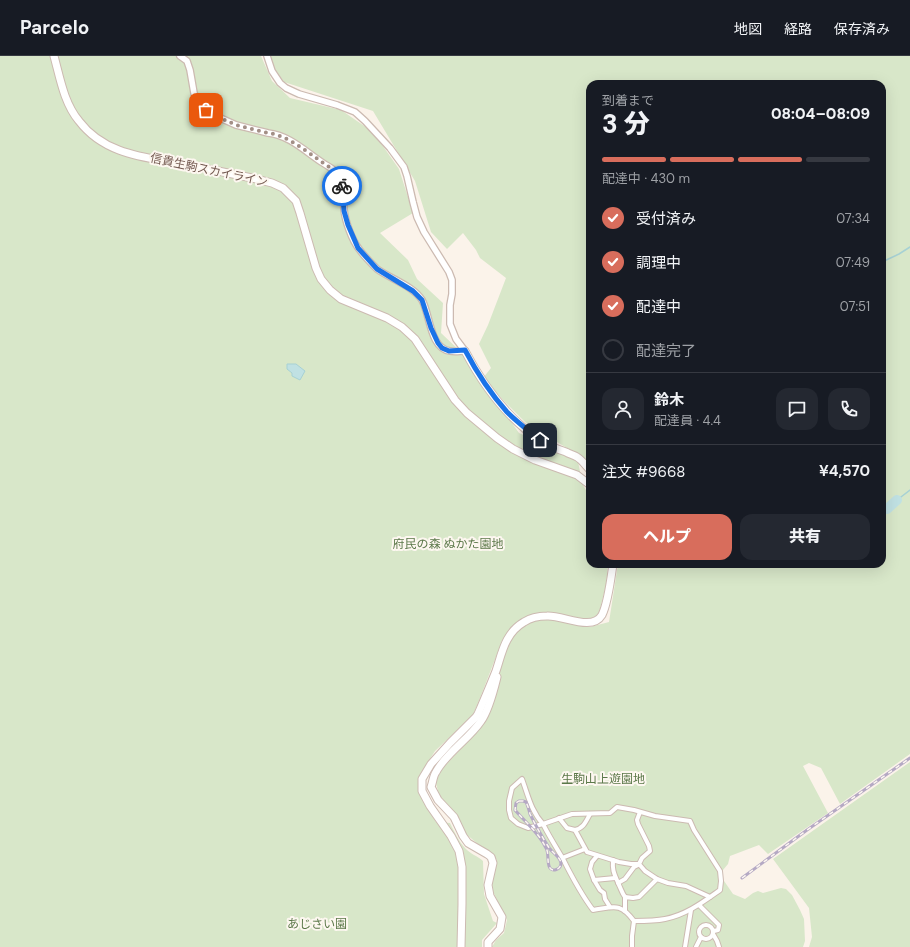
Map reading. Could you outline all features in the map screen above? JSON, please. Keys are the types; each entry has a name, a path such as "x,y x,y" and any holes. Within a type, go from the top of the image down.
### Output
{"street":[{"name":"信貴生駒スカイライン","path":"54,56 66,98 79,121 91,134 108,145 130,154 252,178 272,183 283,188 296,201 316,268 321,279 330,290 341,298 387,318 416,339 455,400 467,413 497,438 513,449 535,460 577,475 586,482"},
{"path":"180,56 187,62 190,70 196,100 199,106 207,112 236,125 273,134 294,143 334,170 340,176 343,188 344,211 348,225 358,248 377,269 413,291 422,300 431,328 442,348 449,351 465,350"},
{"path":"267,56 272,71 280,83 286,88 299,94 355,112 390,148 404,167 417,217 424,232 449,272 452,280 450,324 456,339 465,350 478,374 516,421 540,440 550,446 577,457 586,466"},
{"path":"461,947 462,867 459,851 422,791 422,779 431,764 476,718 505,644 515,629 524,622 536,617 557,617 586,623 598,620 603,612 607,600 613,568"},
{"path":"488,947 488,942 500,928 502,917 490,896 488,885 493,863 491,857 468,843 454,817 438,800 431,787 435,772 446,758 465,740 482,720 495,687 497,677 496,670"},
{"path":"632,947 634,921 627,912 618,907 593,910 571,877 543,824 535,815 529,802 522,779 512,788 509,801 509,810 511,818 518,824 528,828 543,824 572,814 610,813 617,807 655,816 690,821 694,830 720,871 720,890 683,914 665,919 634,921"},
{"path":"618,883 625,879 634,867 639,864 642,858 650,851 638,824 640,812"},
{"path":"559,818 567,828 579,830 590,814"},
{"path":"575,830 587,852 619,862 639,864 645,871 657,879 668,883 686,886 710,897"},
{"path":"562,858 585,849"},
{"path":"597,856 592,862 590,869 594,880 600,890 604,893 605,899 610,908"},
{"path":"614,860 612,868 615,878 625,897 625,911"},
{"path":"594,880 615,878"},
{"path":"625,897 639,897 657,879"},
{"path":"699,905 719,925 718,930 714,932 711,938 707,939 701,937"},
{"path":"684,947 691,910"},
{"path":"696,947 701,937 699,929 704,924 712,926 718,947"}],"green space":[{"path":"0,56 261,56 272,81 290,98 341,110 373,132 399,169 413,213 380,233 408,260 417,279 443,303 441,333 463,354 519,433 563,453 578,462 583,485 586,490 586,568 608,568 606,585 600,609 598,614 593,618 584,619 555,613 545,613 506,635 502,641 473,715 435,751 419,776 419,792 436,822 450,823 463,846 483,861 484,894 493,921 497,923 482,940 482,947 0,947"},
{"name":"生駒山上遊園地","path":"269,56 910,56 910,754 840,804 821,768 809,763 803,766 828,813 768,854 759,845 730,856 728,864 723,870 722,878 733,894 745,899 758,891 763,893 781,888 786,889 792,895 804,919 805,941 803,947 492,947 496,940 504,933 507,920 491,887 497,860 466,834 456,814 439,795 436,783 440,771 479,730 497,680 505,648 515,633 532,621 543,619 554,618 590,627 609,622 617,568 886,568 886,80 586,80 586,462 578,455 525,422 483,378 491,368 479,344 506,278 480,258 463,233 447,249 431,232 415,181 373,111 284,82 271,64"},
{"path":"910,762 910,947 809,947 812,937 809,908 773,859"}],"water":[{"path":"287,364 296,364 305,371 300,380 292,376 292,373 287,369"}],"waterway":[{"path":"886,260 910,247"},
{"path":"897,500 910,490"},
{"path":"887,509 897,500"}],"railway":[{"path":"742,878 807,830 910,758"},
{"path":"519,801 526,802 530,814 542,836 550,849 559,859 561,865 558,869 554,870 550,868 548,864 547,850 543,843 515,810 516,803 519,801"}],"way so far":[{"path":"206,110 207,112 236,125 273,134 294,143 334,170 340,176 342,186"}],"route":[{"path":"342,186 344,211 348,225 358,248 377,269 413,291 422,300 431,328 442,348 449,351 465,350 478,374 496,399 516,421 540,440"}],"park label":[{"name":"府民の森 ぬかた園地","path":"448,544"},
{"name":"あじさい園","path":"317,924"}]}
